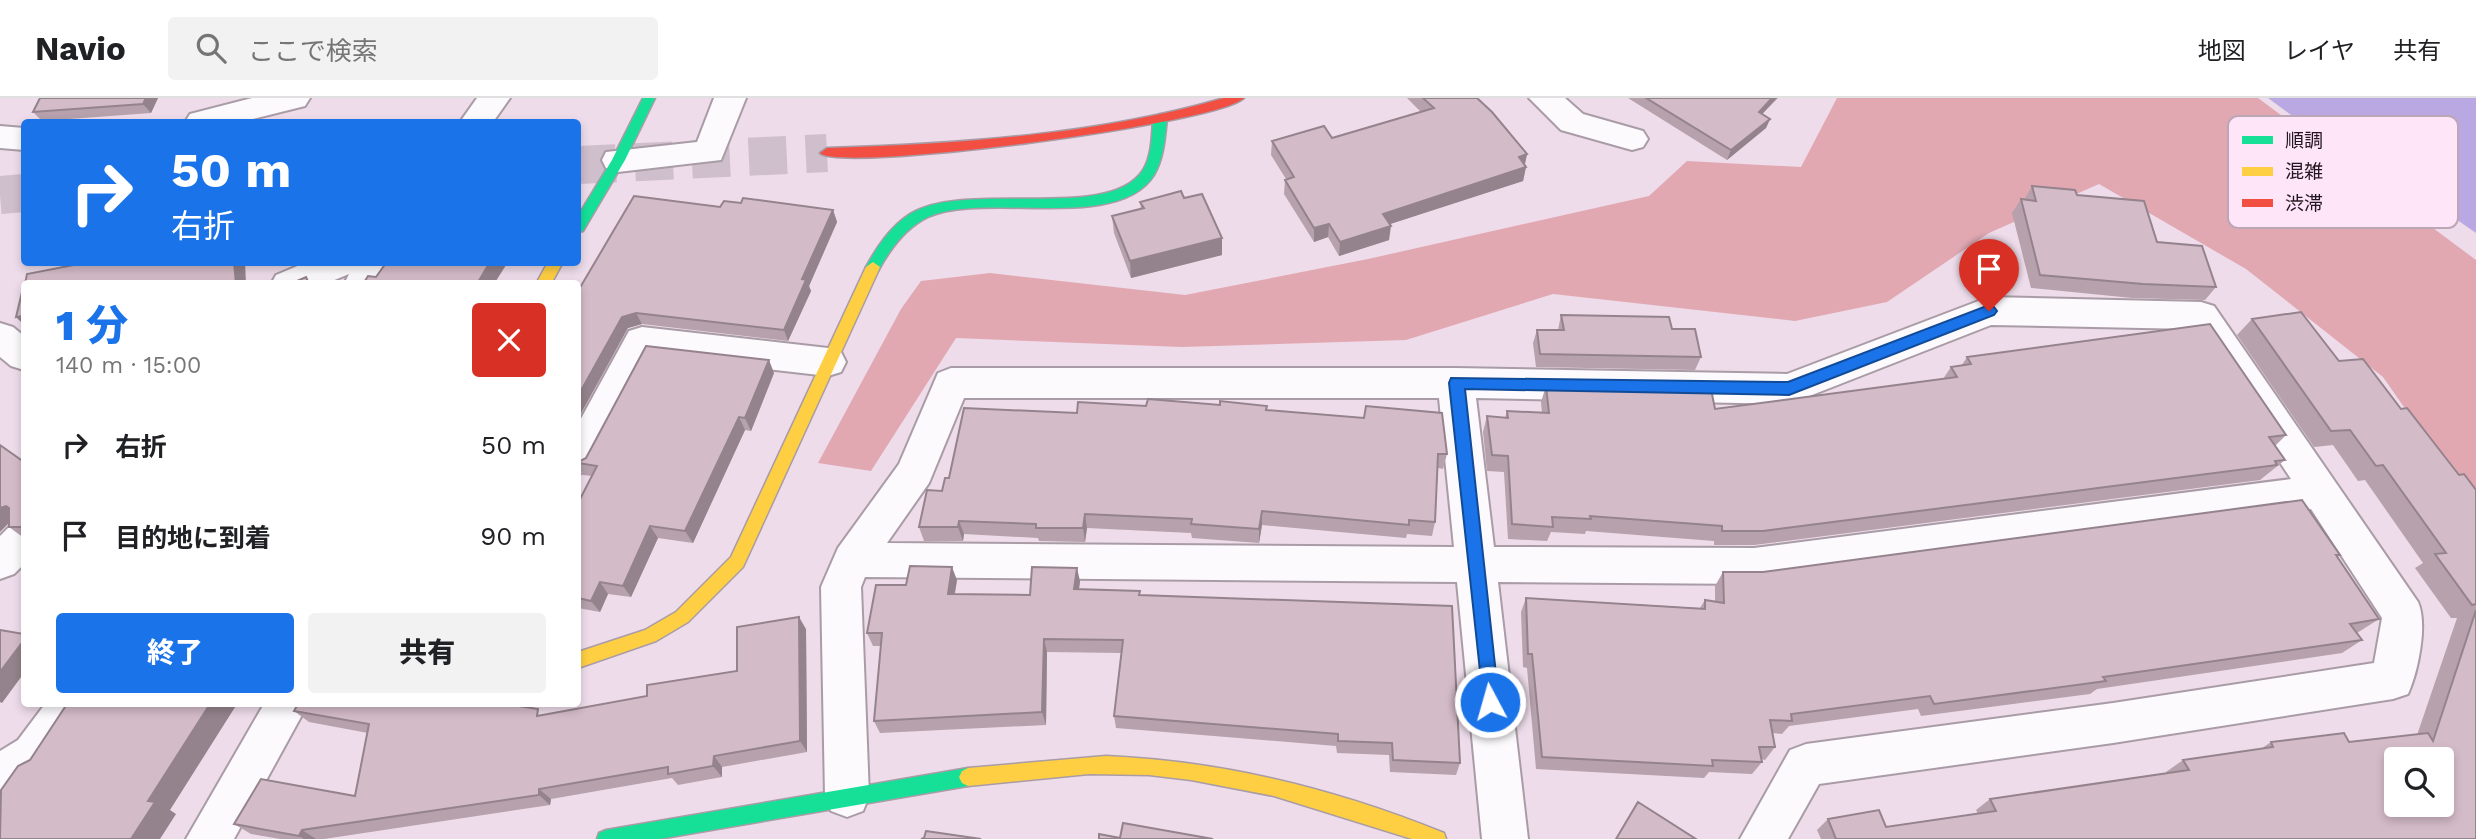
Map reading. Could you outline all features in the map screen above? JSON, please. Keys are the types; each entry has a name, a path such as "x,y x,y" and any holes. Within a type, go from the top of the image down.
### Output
{"street":[{"path":"212,119 293,98"},
{"path":"478,119 494,98"},
{"path":"581,222 618,160 649,98"},
{"path":"618,160 709,152 730,98"},
{"path":"827,153 1009,143 1083,134 1238,98"},
{"path":"1545,98 1572,122 1632,139"},
{"path":"581,659 650,636 682,617 737,562 874,265 891,238 914,219 932,209 961,204 1080,202 1111,199 1130,192 1142,182 1156,159 1160,118"},
{"path":"0,137 21,139"},
{"path":"298,280 334,266"},
{"path":"364,280 376,266"},
{"path":"847,796 841,587 852,560 915,472 951,383 1456,383 1789,388 1989,311 2201,316 2403,615 2393,680 2113,723 1806,765 1763,839"},
{"path":"0,337 21,354"},
{"path":"581,453 642,341 828,362"},
{"path":"1456,383 1505,839"},
{"path":"852,560 1754,566 2321,491"},
{"path":"0,562 21,541"},
{"path":"0,774 34,755 68,707"},
{"path":"209,839 285,707"},
{"path":"606,839 968,777 1105,765 1165,769 1250,782 1363,812 1437,839"}],"shaded area":[{"path":"1837,98 2258,98 2282,116 2228,116 2228,228 2433,228 2476,260 2476,510 2383,377 2246,269 2099,184 1989,233 1887,302 1795,321 1553,294 1406,340 1182,347 956,338 871,471 818,463 901,309 921,281 990,273 1185,295 1368,259 1649,196 1687,161 1801,167"},
{"path":"2268,98 2476,98 2476,233 2458,220 2458,116 2292,116"}],"building":[{"path":"40,98 146,98 143,104 33,112"},
{"path":"1423,98 1477,98 1527,154 1519,157 1526,167 1383,214 1391,226 1340,242 1329,224 1314,228 1285,180 1294,177 1272,141 1324,126 1332,138 1434,108"},
{"path":"1646,98 1772,98 1759,112 1770,119 1731,150"},
{"path":"2032,186 2075,190 2077,195 2144,201 2157,242 2202,246 2216,287 2040,275 2021,199 2036,201"},
{"path":"1181,191 1184,198 1202,194 1222,238 1130,261 1112,216 1144,208 1140,202"},
{"path":"634,196 720,207 724,201 741,203 743,198 833,210 802,279 806,280 784,330 636,313 622,317 581,391 581,286"},
{"path":"68,266 234,266 236,280 26,280 27,274"},
{"path":"384,266 488,266 479,280 366,280 368,276 376,277"},
{"path":"21,296 21,316 16,317"},
{"path":"2301,312 2339,361 2363,359 2401,409 2407,408 2459,475 2464,474 2476,490 2476,604 2472,605 2435,554 2446,553 2383,465 2376,466 2350,430 2331,431 2252,319"},
{"path":"1561,315 1669,317 1672,329 1695,329 1701,357 1540,354 1537,330 1564,330"},
{"path":"2210,324 2286,435 2269,437 2285,460 2275,461 2277,465 1763,531 1722,531 1722,526 1590,516 1591,519 1552,517 1553,527 1512,524 1508,456 1492,455 1487,416 1508,418 1507,411 1549,413 1546,386 1711,389 1715,409 1957,377 1951,367 1971,364 1967,357"},
{"path":"646,346 769,360 745,418 739,417 685,531 650,526 623,586 600,582 591,601 581,599 581,497 597,466 581,463"},
{"path":"1148,399 1220,405 1220,401 1267,406 1266,410 1364,418 1366,406 1442,413 1447,454 1438,454 1435,522 1409,520 1409,525 1262,511 1259,529 1191,524 1192,519 1085,514 1083,528 1036,528 1036,524 959,521 958,527 919,527 927,490 942,491 945,478 949,478 964,408 1077,413 1078,402 1146,406"},
{"path":"0,445 21,460 21,527 9,527 9,508 0,508"},
{"path":"2302,500 2379,619 2350,624 2362,640 2103,677 2106,681 1934,704 1930,696 1791,714 1792,721 1770,720 1775,747 1759,747 1762,762 1712,760 1713,766 1542,757 1532,654 1528,654 1526,598 1705,609 1705,600 1724,603 1723,572 1763,572"},
{"path":"910,566 952,567 948,594 1030,595 1032,567 1077,568 1074,589 1140,591 1139,595 1452,606 1460,763 1393,760 1392,743 1338,741 1338,734 1114,716 1123,640 1044,639 1042,712 874,721 882,633 867,633 876,585 906,585"},
{"path":"2476,610 2476,839 1836,839 1828,819 1879,810 1886,827 1996,811 1990,799 2189,770 2183,760 2273,747 2271,742 2344,733 2349,742 2428,733 2433,741"},
{"path":"799,617 800,741 714,756 713,766 668,774 668,767 539,789 539,795 302,830 299,836 234,824 261,779 355,796 369,724 294,711 296,707 526,707 538,709 537,716 647,696 647,685 737,671 737,627"},
{"path":"0,630 21,634 21,644 0,672"},
{"path":"65,707 208,707 148,801 155,802 131,839 0,839 1,790 18,766 30,760"},
{"path":"1638,802 1696,839 1616,839"},
{"path":"1123,823 1213,839 1099,839 1099,834 1120,838"},
{"path":"926,831 981,839 921,839"}],"tunnel":[{"path":"581,165 827,153"},
{"path":"0,195 21,193"}],"traffic: fast":[{"path":"581,222 618,160 649,98"},
{"path":"873,267 898,232 914,218 934,209 957,205 1080,202 1109,197 1132,189 1147,175 1153,162 1160,118"},
{"path":"606,839 968,777"}],"traffic: slow":[{"path":"545,280 554,266"},
{"path":"581,659 650,636 682,617 737,562 873,267"},
{"path":"968,777 1089,765 1149,767 1191,772 1316,799 1437,839"}],"traffic: jam":[{"path":"827,153 911,150 1036,139 1119,126 1238,98"}],"route":[{"path":"1490,702 1456,383 1789,388 1989,311"}]}
